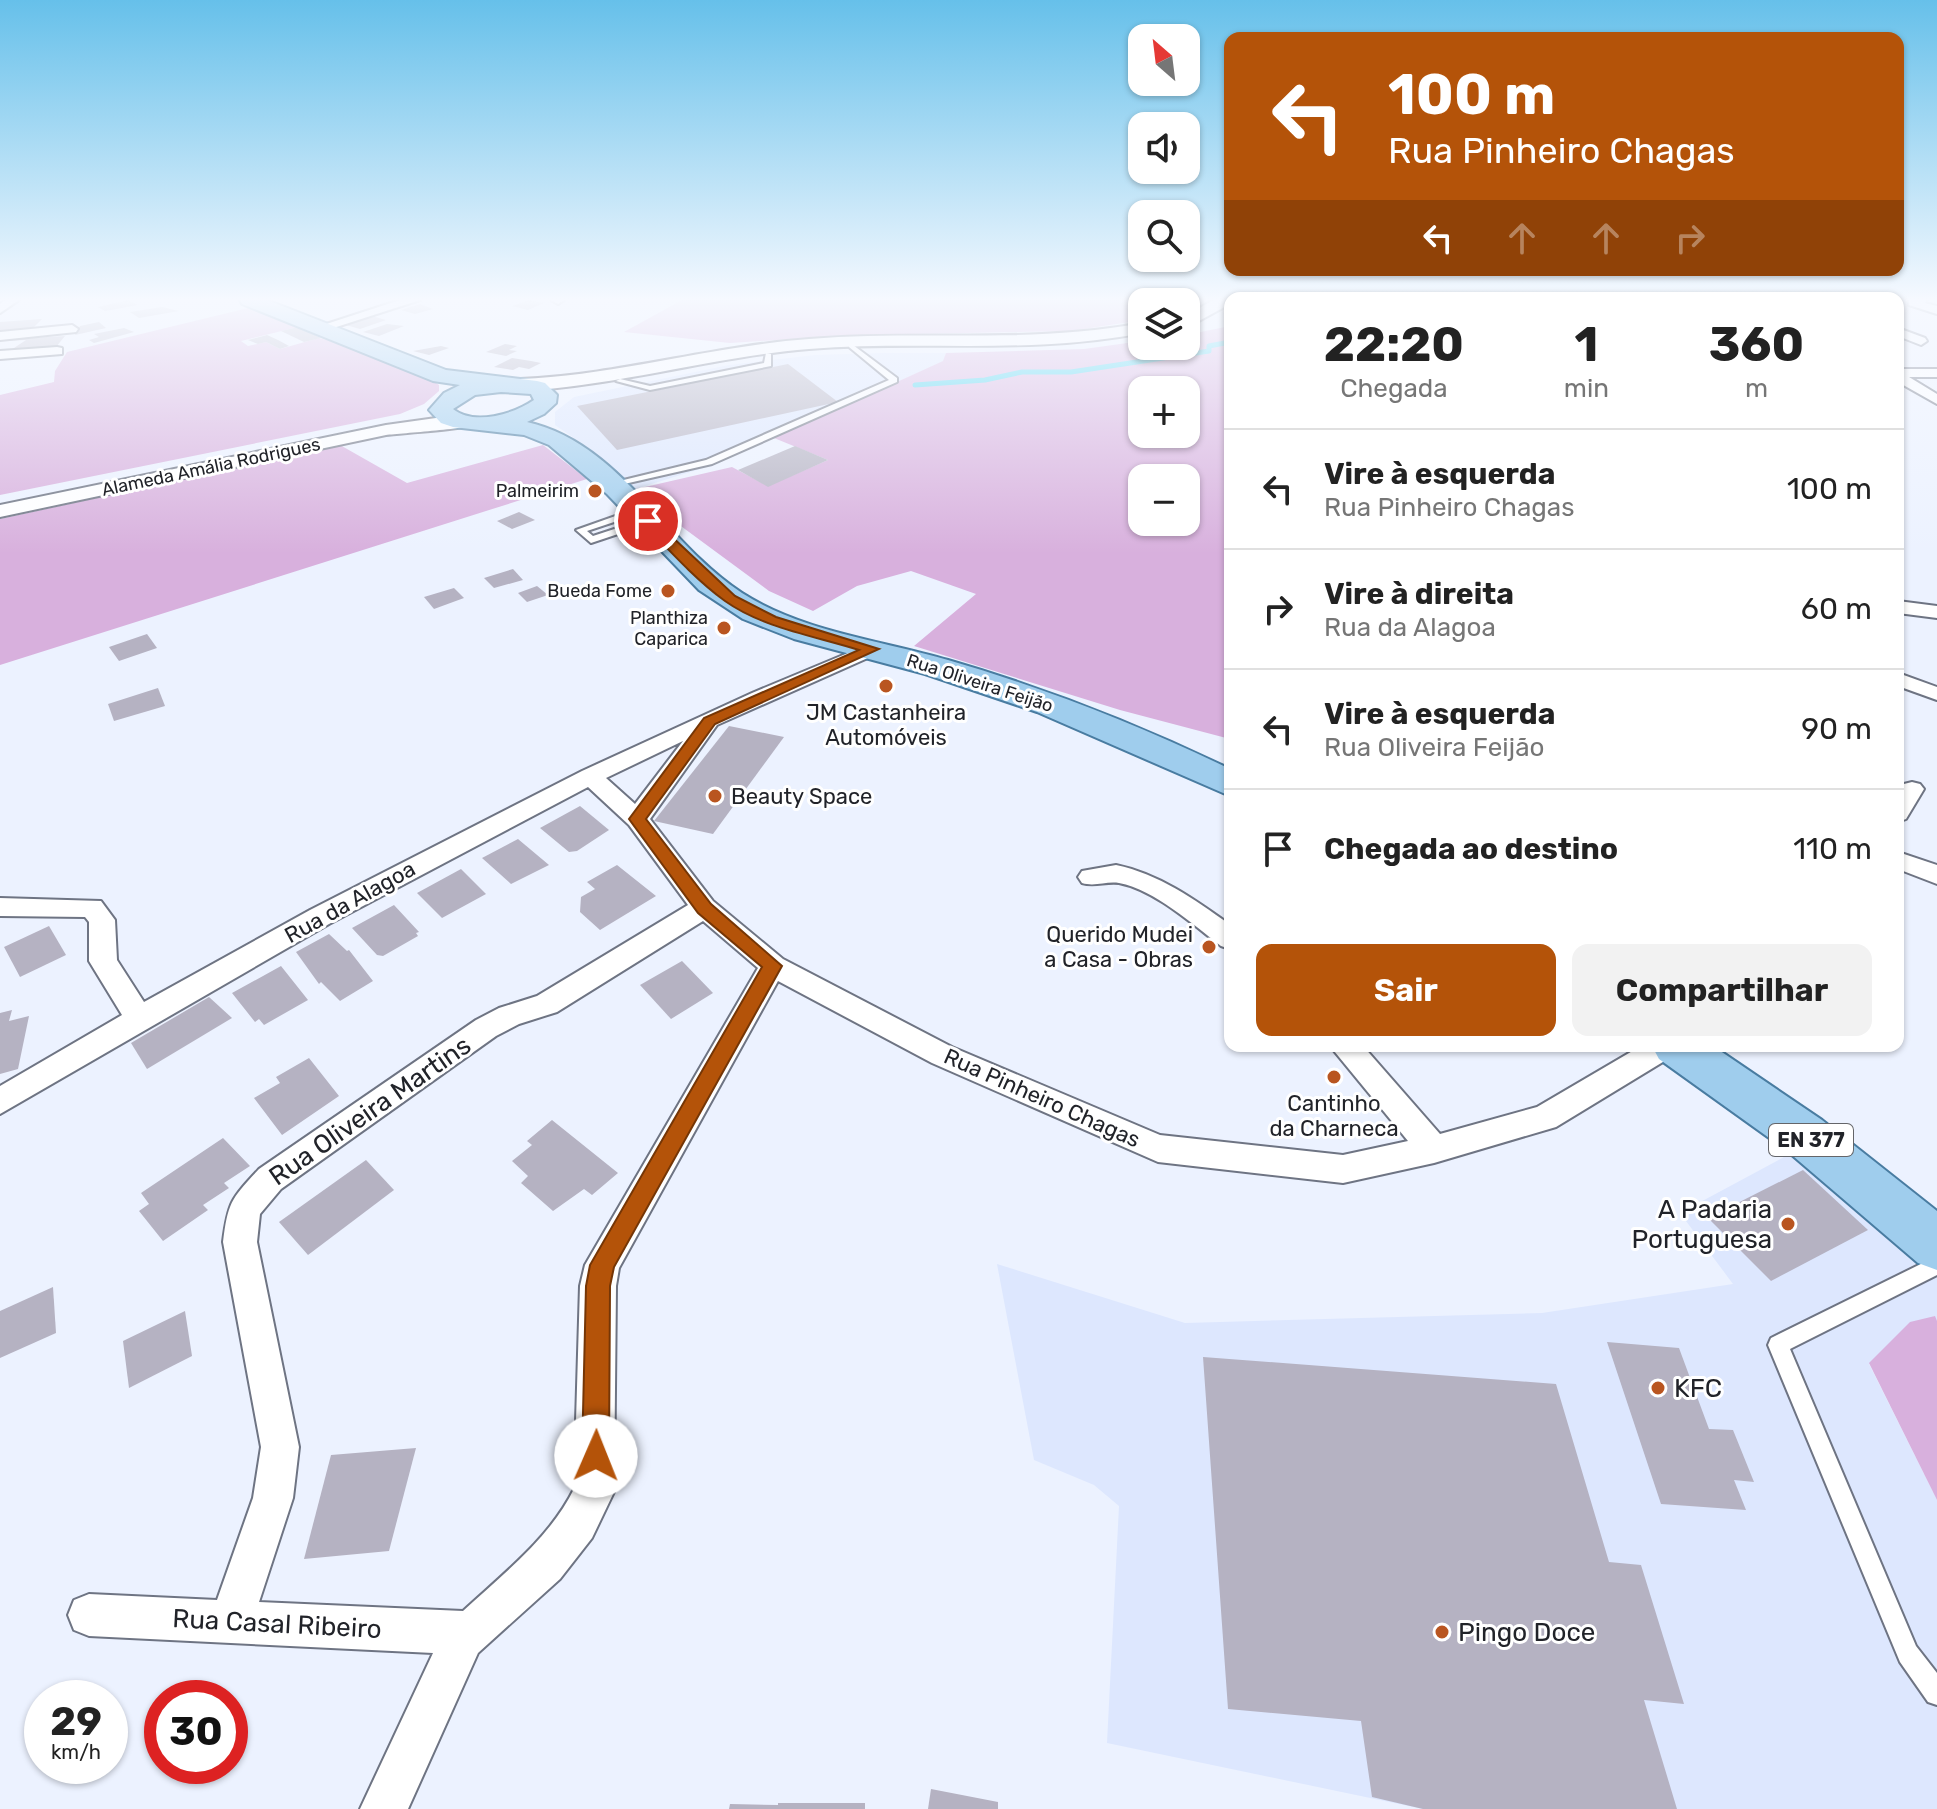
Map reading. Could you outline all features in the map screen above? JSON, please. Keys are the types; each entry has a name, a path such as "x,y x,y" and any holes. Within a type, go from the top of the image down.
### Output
{"main road":[{"path":"447,384 450,388 447,401 441,410 445,416 478,423"},
{"path":"506,384 537,388 546,395 545,415 612,384"},
{"path":"447,401 472,390 522,384"},
{"name":"Rua Oliveira Feijão","path":"478,423 521,427 545,415 588,463 712,584 742,605 798,629 1017,693 1130,738 1224,781"},
{"name":"EN 377","path":"1685,1052 1804,1135 1937,1245"}],"street":[{"path":"1914,384 1937,400"},
{"name":"Alameda Amália Rodrigues","path":"0,501 403,418 447,401"},
{"name":"Alameda Amália Rodrigues","path":"0,511 386,430 436,423 478,423"},
{"path":"1904,608 1937,612"},
{"name":"Rua da Alagoa","path":"0,1101 139,1017 423,862 590,776 872,649"},
{"path":"1904,681 1937,694"},
{"name":"Rua da Alagoa","path":"637,819 710,721"},
{"name":"Rua Pinheiro Chagas","path":"590,776 637,819 704,908 773,966 942,1055 1158,1148 1343,1169 1434,1149 1545,1118 1656,1052"},
{"path":"1904,803 1912,789"},
{"path":"1904,862 1937,875"},
{"path":"1091,877 1117,874 1136,880 1177,901 1224,935"},
{"path":"0,907 92,908 102,920 103,961 139,1017"},
{"name":"Rua Oliveira Martins","path":"231,1622 273,1498 280,1447 240,1242 244,1208 270,1179 486,1028 509,1016 547,1004 704,908"},
{"path":"384,1809 465,1633 469,1635 545,1564 578,1524 594,1492 598,1286 602,1265 773,966"},
{"path":"1350,1052 1434,1149"},
{"name":"Rua Casal Ribeiro","path":"89,1615 465,1633"}],"lane":[{"path":"611,484 709,462 884,384"},
{"path":"643,516 591,540 581,530 643,516"},
{"path":"1937,1265 1778,1345 1908,1654 1937,1693"}],"shaded area":[{"path":"44,384 439,385 439,391 424,404 400,414 0,495 0,395"},
{"path":"635,384 892,384 713,465 632,490 590,449 555,425 555,412 574,397"},
{"path":"892,384 1128,384 1128,448 1200,448 1200,384 1224,384 1224,737 1120,710 914,646 976,594 911,571 857,586 813,611 769,591 632,490 732,467 768,486 828,460 774,438"},
{"path":"340,445 407,483 543,445 587,479 0,665 0,519"},
{"path":"1799,1149 1937,1265 1937,1321 1934,1316 1869,1364 1937,1500 1937,1809 1423,1809 1107,1743 1119,1506 1094,1485 1034,1460 997,1264 1185,1323 1542,1313 1733,1284 1680,1213"},
{"path":"1935,1316 1937,1500 1869,1363 1910,1322"}],"building":[{"path":"685,384 815,384 838,402 617,450 577,406"},
{"path":"795,446 828,460 768,487 738,470"},
{"path":"519,512 535,520 512,529 497,521"},
{"path":"513,569 523,580 494,588 484,578"},
{"path":"537,586 548,595 527,602 518,593"},
{"path":"454,588 464,598 434,609 424,597"},
{"path":"147,634 157,648 119,661 109,647"},
{"path":"158,688 165,706 114,721 108,704"},
{"path":"729,726 784,737 713,834 654,821"},
{"path":"580,806 609,830 577,851 569,852 540,828"},
{"path":"518,839 549,865 511,884 482,858"},
{"path":"617,865 656,896 600,930 580,912 581,897 595,889 587,882"},
{"path":"461,869 486,894 442,918 417,893"},
{"path":"394,905 419,932 416,933 418,936 383,956 377,955 352,928"},
{"path":"49,926 66,955 20,977 4,947"},
{"path":"329,934 349,950 373,981 340,1001 321,982 319,984 296,952"},
{"path":"682,961 713,993 671,1019 640,985"},
{"path":"281,966 308,1000 264,1025 259,1019 255,1022 232,993"},
{"path":"209,997 232,1018 147,1069 131,1043"},
{"path":"12,1010 9,1021 29,1016 18,1069 0,1074 0,1013"},
{"path":"309,1058 339,1096 282,1135 254,1098 280,1083 276,1077"},
{"path":"552,1120 618,1173 592,1195 584,1189 553,1211 521,1183 528,1176 512,1161 532,1145 527,1141"},
{"path":"223,1138 250,1166 224,1183 229,1188 203,1205 208,1210 163,1241 139,1211 149,1204 141,1193"},
{"path":"366,1160 394,1190 308,1255 279,1222"},
{"name":"A Padaria Portuguesa","path":"1803,1170 1868,1230 1771,1281 1708,1218"},
{"path":"53,1287 56,1333 0,1358 0,1311"},
{"path":"185,1311 192,1356 129,1388 123,1341"},
{"name":"KFC","path":"1607,1342 1679,1348 1709,1429 1733,1430 1754,1482 1734,1480 1746,1510 1661,1504"},
{"name":"Pingo Doce","path":"1203,1357 1556,1384 1609,1562 1641,1565 1684,1704 1644,1700 1677,1809 1423,1809 1372,1797 1361,1721 1228,1709"},
{"path":"416,1448 389,1551 304,1559 331,1455"},
{"path":"931,1789 998,1802 998,1809 928,1809"},
{"path":"865,1803 865,1809 729,1809 730,1804"}],"waterway":[{"path":"915,385 923,384"}],"place":[{"name":"Palmeirim","path":"595,491"},
{"name":"Bueda Fome","path":"668,591"},
{"name":"Planthiza Caparica","path":"724,628"},
{"name":"JM Castanheira Automóveis","path":"886,686"},
{"name":"Beauty Space","path":"715,796"},
{"name":"Querido Mudei a Casa - Obras","path":"1209,947"},
{"name":"Cantinho da Charneca","path":"1334,1077"},
{"name":"A Padaria Portuguesa","path":"1788,1224"},
{"name":"KFC","path":"1658,1388"},
{"name":"Pingo Doce","path":"1442,1632"}],"route":[{"path":"596,1456 598,1286 602,1265 773,966 704,908 637,819 710,721 872,649 798,629 754,612 712,584 648,521"}]}
